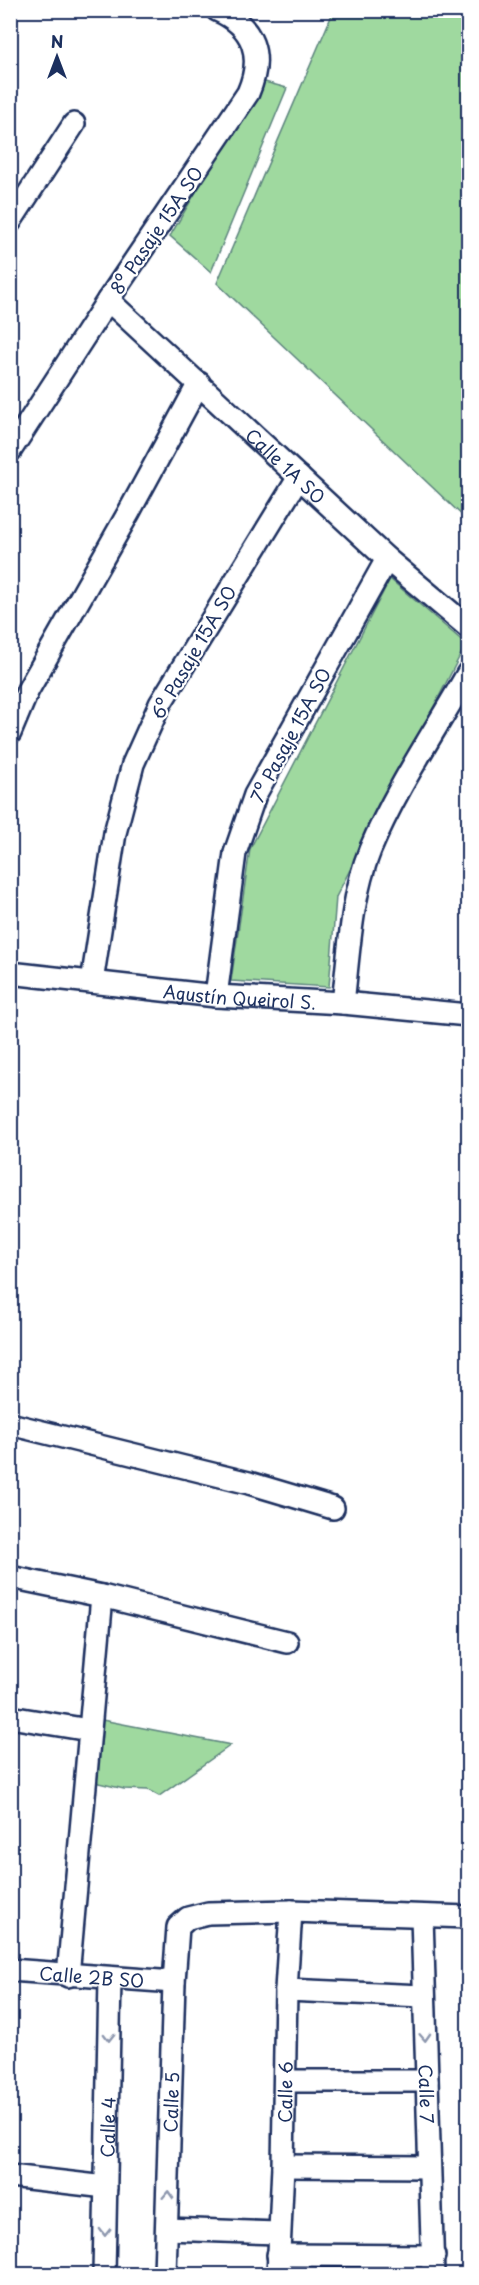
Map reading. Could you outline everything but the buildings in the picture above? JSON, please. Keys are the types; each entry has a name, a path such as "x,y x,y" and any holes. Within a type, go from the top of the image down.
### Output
{"street":[{"name":"8º Pasaje 15A SO","path":"10,452 108,300 248,93 254,78 255,52 244,27 218,11"},
{"path":"10,222 74,124"},
{"name":"Calle 1A SO","path":"108,300 387,559 468,627"},
{"path":"10,733 28,690 199,383"},
{"name":"6º Pasaje 15A SO","path":"92,982 115,833 133,764 160,704 299,477"},
{"name":"7º Pasaje 15A SO","path":"216,996 236,853 255,795 387,559"},
{"path":"343,1004 357,900 370,852 391,806 468,673"},
{"name":"Agustín Queirol S.","path":"10,973 216,996 468,1015"},
{"path":"10,1424 249,1483 333,1508"},
{"path":"10,1577 102,1596 287,1642"},
{"path":"68,1976 102,1596"},
{"path":"10,1717 89,1730"},
{"path":"291,1911 468,1917"},
{"name":"Calle 5","path":"165,2274 174,1982 178,1927 188,1918 208,1913 291,1911"},
{"name":"Calle 6","path":"278,2264 283,2166 286,1990 291,1911"},
{"name":"Calle 7","path":"422,1916 433,2265"},
{"name":"Calle 2B SO","path":"10,1970 174,1982"},
{"name":"Calle 4","path":"104,2274 110,1979"},
{"path":"286,1990 423,1996"},
{"path":"285,2081 428,2081"},
{"path":"283,2166 429,2167"},
{"path":"10,2176 106,2187"},
{"path":"167,2229 278,2233"},
{"path":"278,2264 433,2265"}],"green space":[{"path":"334,10 468,11 468,521 217,283"},
{"path":"261,81 287,88 211,272 170,236"},
{"path":"390,579 466,644 336,897 329,987 231,981 250,849"},
{"path":"97,1719 231,1745 159,1796 148,1790 124,1789 90,1781"}]}
